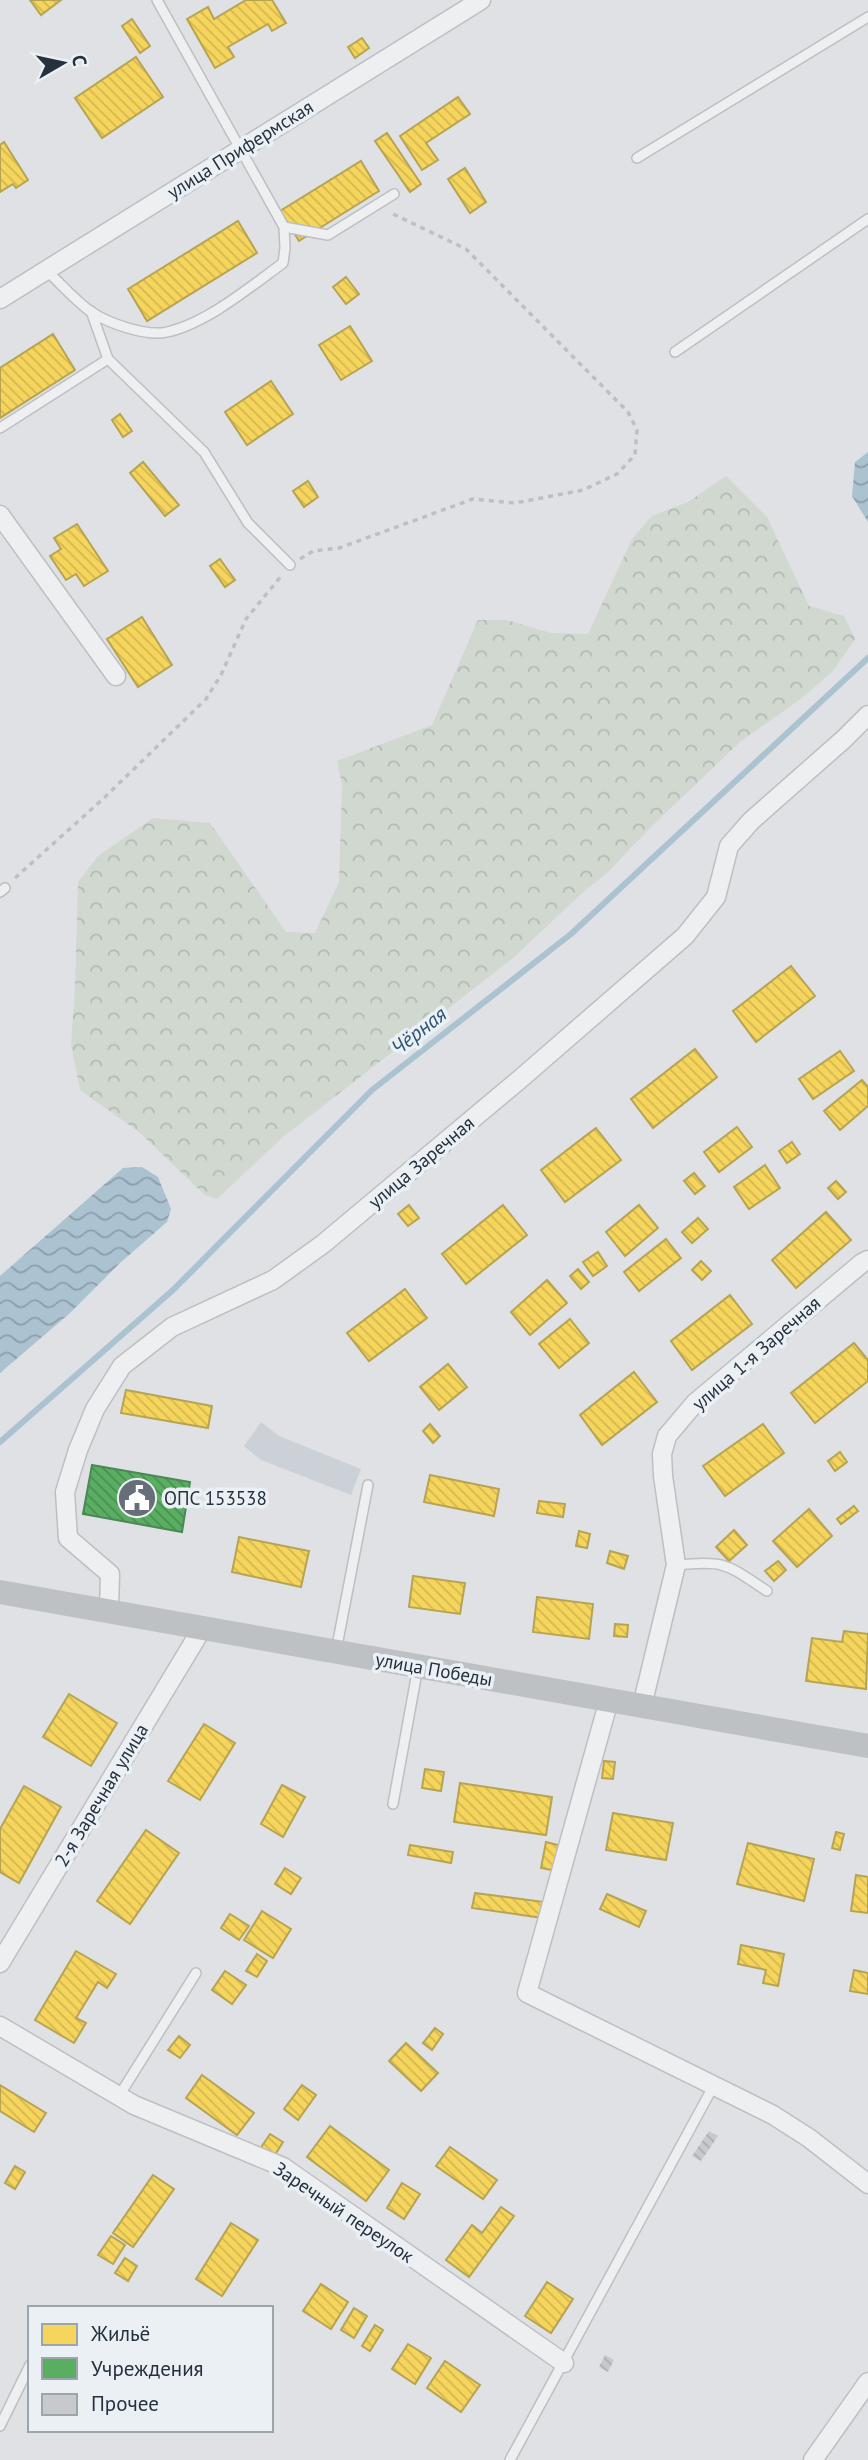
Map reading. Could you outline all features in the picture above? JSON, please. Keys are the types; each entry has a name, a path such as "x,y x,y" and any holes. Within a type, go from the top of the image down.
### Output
{"street":[{"name":"улица Прифермская","path":"0,299 481,0"},
{"path":"0,515 116,676"},
{"name":"улица Заречная","path":"109,1611 110,1574 68,1538 65,1492 95,1409 122,1366 172,1327 274,1280 323,1244 519,1080 685,936 716,897 729,846 751,821 868,715"},
{"name":"улица 1-я Заречная","path":"642,1706 676,1565 663,1476 662,1454 667,1436 695,1403 868,1260"},
{"name":"улица Победы","path":"0,1592 868,1746"},
{"name":"2-я Заречная улица","path":"0,1963 203,1627"},
{"path":"609,1700 527,1993 774,2115 809,2137 868,2184"},
{"name":"Заречный переулок","path":"0,2026 134,2105 283,2167 564,2363"},
{"path":"813,2460 868,2382"}],"lane":[{"path":"47,271 91,311 118,325 165,333 193,323 238,296 283,263 284,227 157,0"},
{"path":"637,158 868,17"},
{"path":"284,227 328,235 394,194"},
{"path":"675,352 868,219"},
{"path":"91,311 108,359 204,452 248,523 290,565"},
{"path":"0,428 108,359"},
{"path":"336,1651 368,1485"},
{"path":"676,1565 707,1562 726,1564 766,1591"},
{"path":"393,1804 418,1667"},
{"path":"118,2096 196,1973"},
{"path":"510,2460 714,2085"},
{"path":"0,2426 28,2369"}],"path":[{"path":"2,890 104,798 206,699 221,675 246,619 290,565 313,551 339,548 473,499 515,503 583,490 617,474 635,456 637,430 628,412 466,249 376,207"}],"shaded area":[{"path":"261,1422 279,1436 361,1469 351,1495 261,1460 244,1446"}],"green space":[{"path":"726,476 767,517 809,606 844,616 855,639 833,671 802,698 741,741 607,873 512,959 283,1137 217,1199 205,1195 139,1132 80,1090 71,1044 78,882 98,856 153,818 210,823 286,932 315,933 339,882 342,784 337,761 432,725 478,620 507,620 551,633 588,634 632,539 652,516 688,502"}],"water":[{"path":"868,452 868,522 852,496 855,462"},
{"path":"142,1167 158,1177 171,1209 167,1222 120,1263 69,1314 0,1373 0,1276 123,1168"}],"building: Жильё":[{"path":"30,0 61,0 41,15"},
{"path":"246,0 272,0 286,23 272,31 268,24 228,47 234,57 215,68 187,19 208,7 214,19"},
{"path":"132,19 150,46 140,53 122,26"},
{"path":"362,38 369,48 355,58 348,47"},
{"path":"136,57 163,97 102,138 75,98"},
{"path":"458,97 470,114 426,143 438,160 422,170 400,136"},
{"path":"387,133 421,184 410,192 375,141"},
{"path":"4,142 28,180 16,188 13,184 0,192 0,145"},
{"path":"361,161 379,191 299,241 280,211"},
{"path":"465,168 486,202 470,213 448,179"},
{"path":"238,221 257,253 147,321 128,289"},
{"path":"346,277 359,294 346,304 333,287"},
{"path":"350,326 372,361 341,380 319,345"},
{"path":"53,334 75,370 0,418 0,368"},
{"path":"271,381 293,414 247,445 225,412"},
{"path":"120,414 132,431 123,437 112,420"},
{"path":"143,462 179,505 165,516 130,473"},
{"path":"308,481 318,497 304,507 293,491"},
{"path":"77,524 108,571 84,586 76,574 66,580 50,556 61,549 54,538"},
{"path":"220,559 235,580 225,587 210,566"},
{"path":"142,617 172,665 138,687 107,639"},
{"path":"791,966 815,996 756,1042 733,1011"},
{"path":"695,1049 717,1077 653,1128 631,1099"},
{"path":"840,1051 854,1071 813,1099 799,1079"},
{"path":"862,1080 868,1087 868,1106 840,1130 824,1111"},
{"path":"737,1127 752,1147 719,1172 704,1152"},
{"path":"596,1128 621,1160 565,1202 541,1170"},
{"path":"792,1142 800,1154 787,1163 779,1151"},
{"path":"765,1165 780,1188 749,1209 734,1187"},
{"path":"694,1173 705,1186 695,1194 684,1181"},
{"path":"836,1181 846,1192 838,1199 828,1188"},
{"path":"409,1205 419,1218 408,1226 398,1214"},
{"path":"503,1205 527,1235 466,1284 442,1254"},
{"path":"639,1205 658,1228 625,1256 606,1232"},
{"path":"826,1212 851,1240 796,1288 772,1260"},
{"path":"698,1218 708,1229 692,1243 682,1232"},
{"path":"666,1239 681,1258 639,1291 624,1272"},
{"path":"598,1252 607,1266 593,1276 583,1262"},
{"path":"701,1261 711,1271 702,1280 692,1270"},
{"path":"578,1269 589,1282 581,1289 570,1276"},
{"path":"547,1280 567,1303 530,1335 511,1312"},
{"path":"405,1289 427,1318 369,1361 347,1333"},
{"path":"730,1295 752,1324 692,1370 671,1341"},
{"path":"570,1319 589,1343 559,1368 539,1344"},
{"path":"854,1343 868,1360 868,1381 815,1423 791,1393"},
{"path":"448,1364 467,1387 439,1410 420,1387"},
{"path":"634,1372 657,1402 602,1445 580,1415"},
{"path":"126,1390 212,1406 208,1428 121,1413"},
{"path":"430,1424 440,1436 433,1443 423,1431"},
{"path":"763,1424 784,1453 725,1496 703,1466"},
{"path":"840,1452 847,1462 835,1471 828,1461"},
{"path":"430,1475 499,1489 494,1516 424,1502"},
{"path":"539,1501 565,1504 563,1517 537,1513"},
{"path":"854,1506 858,1511 841,1524 837,1519"},
{"path":"809,1509 832,1536 797,1567 773,1541"},
{"path":"734,1530 747,1545 729,1561 716,1547"},
{"path":"579,1531 590,1534 587,1548 576,1546"},
{"path":"239,1537 309,1551 301,1587 232,1572"},
{"path":"610,1551 628,1556 624,1569 607,1563"},
{"path":"778,1561 786,1570 774,1581 765,1571"},
{"path":"413,1576 465,1583 460,1614 409,1607"},
{"path":"537,1597 593,1604 589,1639 533,1632"},
{"path":"615,1624 628,1625 627,1637 614,1636"},
{"path":"844,1631 868,1634 866,1689 806,1681 812,1638 842,1642"},
{"path":"69,1694 117,1723 91,1766 43,1737"},
{"path":"204,1724 235,1743 200,1800 168,1781"},
{"path":"604,1761 615,1762 613,1779 602,1778"},
{"path":"425,1769 444,1772 441,1791 422,1788"},
{"path":"460,1783 552,1797 546,1835 454,1822"},
{"path":"282,1785 305,1797 283,1837 261,1824"},
{"path":"24,1786 61,1807 19,1883 0,1872 0,1829"},
{"path":"613,1813 673,1823 666,1860 606,1850"},
{"path":"146,1830 179,1853 130,1924 97,1901"},
{"path":"836,1832 844,1834 840,1850 832,1848"},
{"path":"546,1842 562,1846 557,1871 541,1868"},
{"path":"748,1843 814,1859 804,1901 737,1884"},
{"path":"410,1845 453,1852 451,1863 408,1855"},
{"path":"285,1868 301,1878 291,1894 275,1884"},
{"path":"856,1875 868,1877 868,1913 851,1911"},
{"path":"475,1893 544,1902 543,1918 472,1908"},
{"path":"607,1894 646,1911 639,1927 600,1909"},
{"path":"262,1911 291,1929 273,1958 244,1940"},
{"path":"230,1914 249,1926 239,1940 221,1928"},
{"path":"741,1945 784,1954 778,1986 763,1983 766,1970 738,1964"},
{"path":"76,1951 116,1974 107,1988 98,1982 76,2018 86,2023 74,2043 35,2020"},
{"path":"257,1954 267,1961 257,1977 246,1971"},
{"path":"854,1970 868,1973 868,1994 850,1991"},
{"path":"225,1971 246,1985 232,2004 212,1990"},
{"path":"435,2028 443,2034 432,2050 423,2043"},
{"path":"179,2036 190,2045 180,2058 168,2050"},
{"path":"406,2043 438,2073 421,2091 389,2061"},
{"path":"202,2075 254,2113 237,2135 186,2098"},
{"path":"0,2085 46,2113 34,2132 0,2111"},
{"path":"302,2085 316,2095 298,2120 284,2109"},
{"path":"330,2126 389,2170 366,2201 307,2157"},
{"path":"270,2134 283,2142 273,2158 260,2149"},
{"path":"450,2147 497,2180 483,2199 436,2166"},
{"path":"15,2166 25,2172 15,2189 5,2183"},
{"path":"153,2175 174,2189 133,2247 113,2233"},
{"path":"402,2183 420,2194 404,2219 387,2208"},
{"path":"501,2207 514,2216 469,2277 446,2260 472,2225 482,2233"},
{"path":"231,2223 258,2240 222,2296 196,2279"},
{"path":"111,2236 125,2245 113,2264 98,2255"},
{"path":"125,2258 137,2266 128,2281 115,2273"},
{"path":"547,2282 573,2299 551,2333 525,2316"},
{"path":"321,2284 348,2302 331,2329 303,2311"},
{"path":"354,2308 367,2316 354,2338 341,2330"},
{"path":"375,2325 383,2330 370,2351 362,2346"},
{"path":"408,2344 431,2358 415,2384 392,2369"},
{"path":"445,2361 480,2385 461,2412 427,2388"}],"building: Учреждения":[{"name":"ОПС 153538","path":"92,1465 190,1482 182,1532 83,1514"}],"building: Прочее":[{"path":"709,2131 718,2136 701,2161 692,2156"},
{"path":"605,2355 614,2360 608,2372 599,2367"}],"waterway":[{"name":"Чёрная","path":"0,1442 173,1290 372,1090 571,934 868,658"}],"place":[{"name":"ОПС 153538","path":"137,1498"}]}
